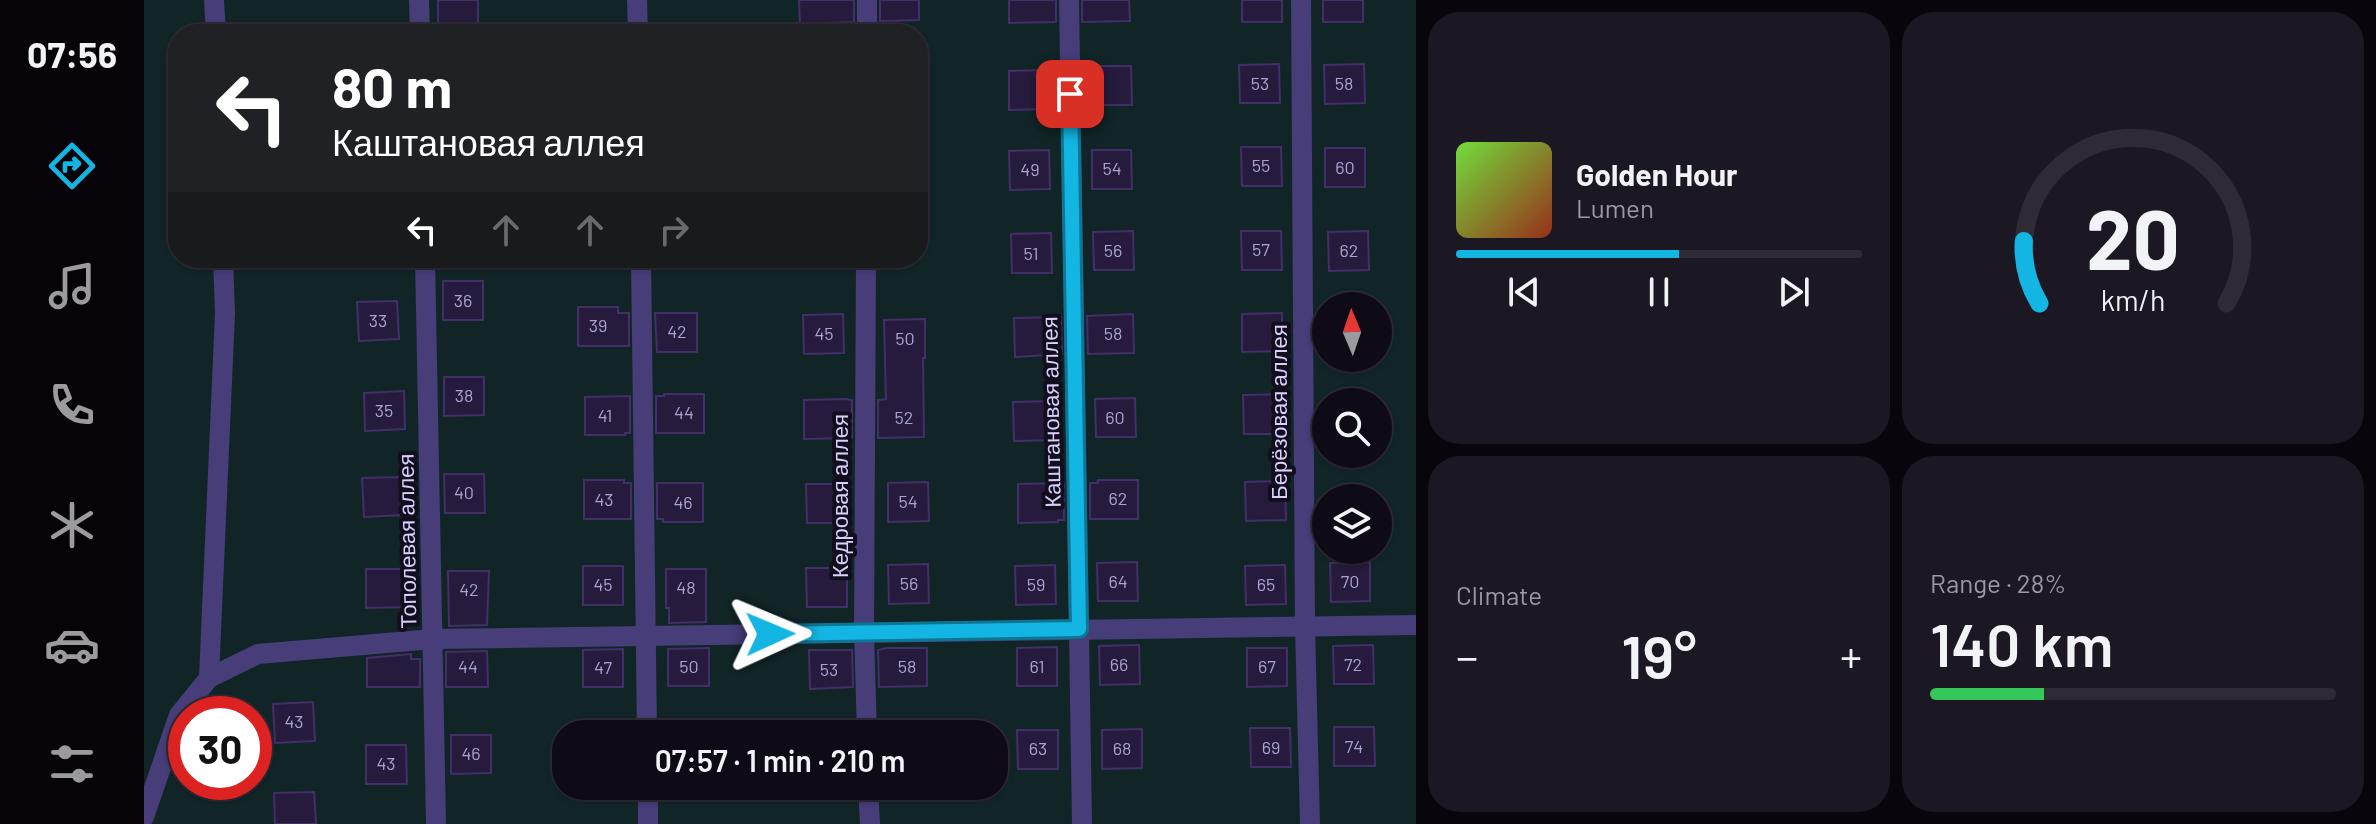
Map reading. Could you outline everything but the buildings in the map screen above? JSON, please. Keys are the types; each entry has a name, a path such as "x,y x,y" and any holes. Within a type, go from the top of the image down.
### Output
{"street":[{"path":"214,0 215,24"},
{"path":"419,0 420,24"},
{"path":"637,0 638,24"},
{"path":"867,0 867,24"},
{"name":"Каштановая аллея","path":"1069,0 1082,824"},
{"name":"Берёзовая аллея","path":"1301,0 1305,626 1310,824"},
{"path":"209,678 225,313 223,268"},
{"name":"Тополевая аллея","path":"425,268 436,824"},
{"path":"641,268 647,720"},
{"name":"Кедровая аллея","path":"866,268 864,633 867,720"},
{"path":"144,817 179,715 209,678 258,654 433,639 1416,625"},
{"path":"648,800 648,824"},
{"path":"869,800 870,824"}],"green space":[{"path":"144,0 1416,0 1416,824 144,824"}],"route":[{"path":"770,634 1079,629 1070,94"}]}
